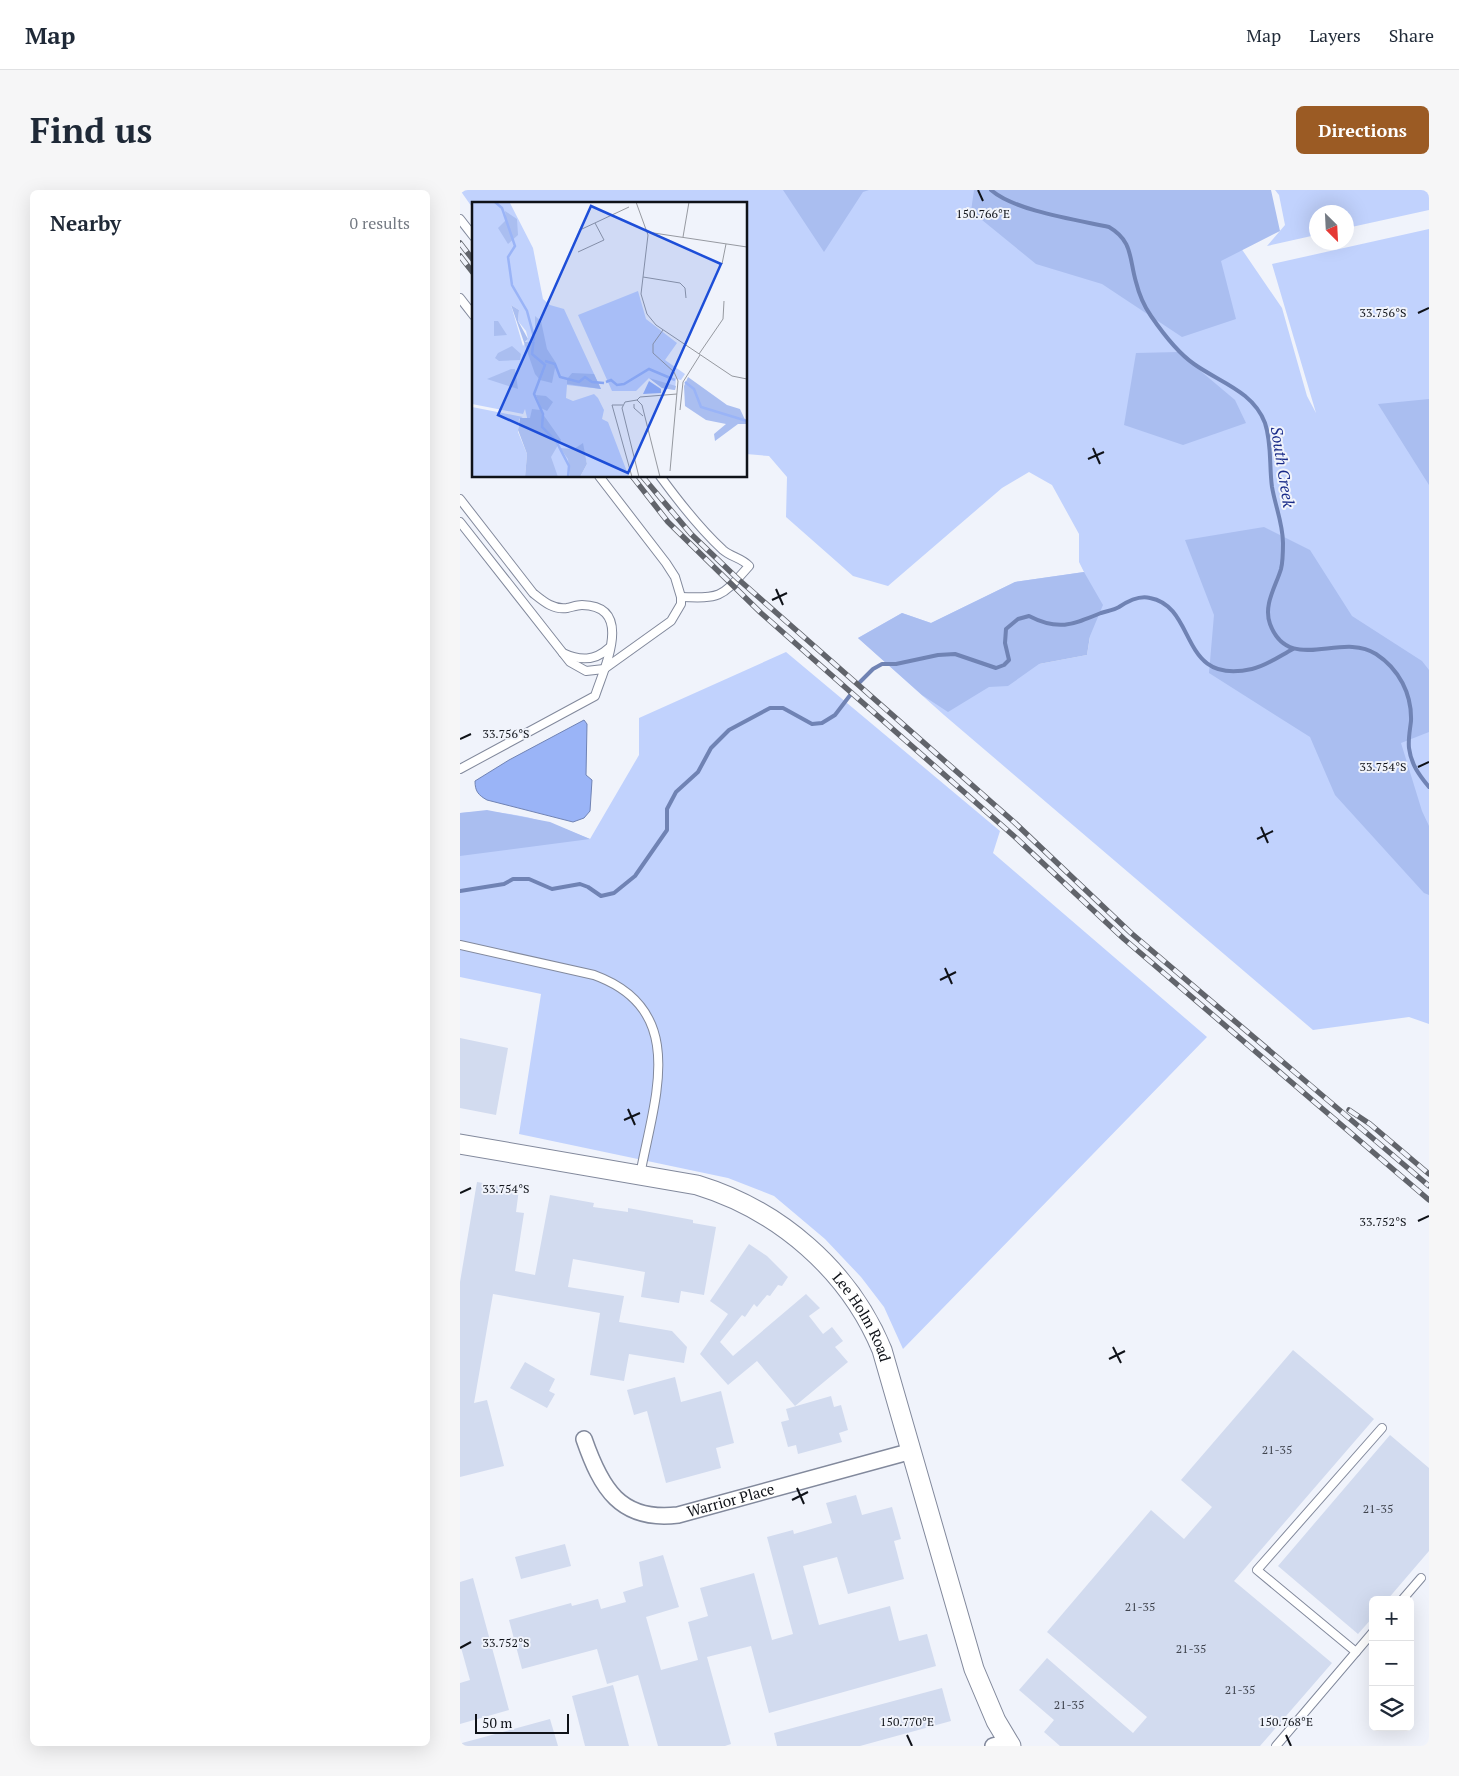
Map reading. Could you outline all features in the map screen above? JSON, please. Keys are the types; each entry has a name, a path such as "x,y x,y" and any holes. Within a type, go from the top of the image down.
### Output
{"street":[{"name":"Lee Holm Road","path":"460,1144 697,1185 732,1199 784,1227 828,1266 860,1307 876,1337 887,1364 974,1669 1004,1745"},
{"name":"Warrior Place","path":"584,1439 595,1470 614,1495 633,1511 642,1514 664,1516 678,1515 912,1451"}],"lane":[{"path":"460,220 472,235"},
{"path":"460,298 472,313"},
{"path":"460,522 560,651 576,667 586,671 604,669 672,621 681,604 681,597 676,577 601,478"},
{"path":"662,478 696,524 726,552 743,560 749,566 719,596 681,597"},
{"path":"460,499 533,593 555,608 585,605 602,610 613,629 613,639 595,696 460,768"},
{"path":"560,651 574,658 594,658 610,647 613,639"},
{"path":"460,945 594,975 614,982 638,1001 653,1027 659,1060 640,1175"},
{"path":"1356,1652 1257,1570 1382,1428"},
{"path":"1405,1596 1421,1578"},
{"path":"1276,1746 1369,1637"}],"shaded area":[{"path":"460,190 1193,190 1243,251 1282,308 1307,396 1316,413 1272,264 1335,250 1354,250 1354,246 1429,229 1429,1024 1409,1017 1313,1030 944,715 858,638 902,613 931,623 1015,582 1084,572 1079,562 1079,534 1052,485 1029,472 1002,488 888,586 853,576 786,517 787,477 769,456 748,454 748,202 472,202 472,207","holes":["1090,637 1087,655 1039,664"]},
{"path":"783,190 869,190 863,192 824,252"},
{"path":"974,190 1271,190 1280,231 1221,261 1236,319 1182,337 1102,284 1036,264 971,211"},
{"path":"1275,190 1429,190 1429,210 1354,226 1354,205 1309,205 1309,237 1267,246 1285,225 1279,195"},
{"path":"1178,352 1235,400 1246,423 1183,445 1124,425 1136,353"},
{"path":"1429,399 1429,485 1378,404"},
{"path":"1264,527 1310,550 1352,616 1422,661 1429,670 1429,732 1401,743 1422,811 1429,826 1429,895 1424,893 1335,795 1310,737 1209,673 1214,615 1185,540"},
{"path":"1084,572 1103,605 1090,636 1087,655 1039,664 1008,686 989,687 948,712 922,695 858,638 902,613 931,623 1015,582"},
{"path":"786,652 1000,831 993,853 1207,1037 903,1349 884,1307 861,1277 825,1239 774,1196 728,1178 519,1134 541,994 460,977 460,813 494,812 526,817 558,826 590,839 639,755 639,718"},
{"path":"584,720 587,724 586,775 592,780 590,811 584,818 573,822 487,800 478,792 475,781 509,760"},
{"path":"487,810 550,822 590,839 460,856 460,813"}],"building":[{"path":"460,1038 508,1048 496,1115 460,1108"},
{"path":"477,1182 519,1189 516,1212 524,1213 515,1271 535,1275 550,1195 594,1203 593,1207 628,1212 628,1208 693,1220 693,1223 716,1227 704,1295 681,1291 679,1303 641,1297 645,1272 573,1259 568,1287 624,1296 619,1322 672,1331 687,1347 684,1363 629,1354 624,1381 590,1375 600,1313 493,1294 474,1403 487,1400 504,1466 460,1477 460,1282"},
{"path":"749,1244 767,1256 788,1277 782,1286 778,1285 770,1296 767,1295 757,1307 754,1304 745,1317 742,1315 720,1342 733,1356 806,1294 820,1308 809,1316 823,1334 832,1327 843,1341 835,1347 848,1362 795,1406 757,1361 728,1385 700,1354 728,1314 710,1301"},
{"path":"1293,1350 1374,1419 1234,1581 1332,1663 1260,1746 1060,1746 1044,1732 1054,1720 1019,1690 1047,1658 1133,1733 1147,1717 1047,1632 1151,1510 1184,1539 1212,1507 1181,1480"},
{"path":"525,1362 555,1379 549,1391 555,1394 547,1408 510,1388"},
{"path":"675,1377 681,1402 721,1391 734,1443 716,1448 721,1468 666,1483 647,1411 634,1415 627,1390"},
{"path":"831,1396 834,1407 841,1405 848,1430 839,1433 842,1442 798,1454 796,1445 788,1447 781,1422 789,1420 786,1409"},
{"path":"1390,1435 1429,1468 1429,1551 1390,1596 1369,1596 1369,1622 1358,1634 1278,1566"},
{"path":"856,1495 862,1515 892,1507 901,1539 894,1541 904,1579 848,1594 837,1557 803,1566 819,1625 890,1606 899,1641 927,1634 936,1666 769,1713 751,1646 707,1657 731,1744 725,1746 658,1746 638,1675 607,1684 597,1649 522,1669 509,1620 571,1603 572,1606 598,1599 601,1609 626,1602 623,1592 643,1586 639,1562 663,1555 679,1607 646,1617 661,1670 698,1660 688,1622 708,1616 700,1588 754,1573 772,1640 793,1634 767,1537 793,1530 794,1534 832,1523 826,1503"},
{"path":"565,1544 571,1566 521,1579 515,1557"},
{"path":"473,1578 509,1710 460,1724 460,1683 470,1680 460,1644 460,1582"},
{"path":"613,1685 629,1746 585,1746 572,1696"},
{"path":"942,1688 951,1721 860,1746 777,1746 774,1733"},
{"path":"550,1719 558,1746 462,1746 462,1743"}],"waterway":[{"name":"South Creek","path":"991,190 1015,204 1064,218 1109,227 1117,232 1129,251 1137,286 1144,304 1165,335 1188,359 1244,395 1260,412 1265,423 1270,447 1272,487 1283,536 1282,566 1269,603 1268,617 1270,624 1279,639 1290,647 1303,650 1347,647 1362,648 1376,654 1391,667 1403,683 1409,701 1411,711 1410,754 1419,774 1429,787"},
{"path":"860,682 873,669 882,664 896,664 938,655 955,654 996,668 1004,665 1009,660 1005,643 1006,629 1018,619 1029,616 1048,624 1065,625 1082,621 1142,597 1165,604 1176,615 1200,656 1212,666 1228,671 1257,668 1293,649"},
{"path":"460,891 504,884 513,879 529,879 552,889 580,884 601,896 614,893 635,876 667,830 667,809 676,792 698,772 711,748 729,730 770,708 783,708 812,724 822,723 835,715 851,694"}],"railway":[{"path":"460,243 472,258"},
{"path":"460,256 472,271"},
{"path":"634,478 668,522 761,613 1015,837 1124,939 1429,1200"},
{"path":"644,478 691,534 738,579 1014,822 1131,933 1429,1186"},
{"path":"1349,1110 1370,1124 1429,1174"}]}
